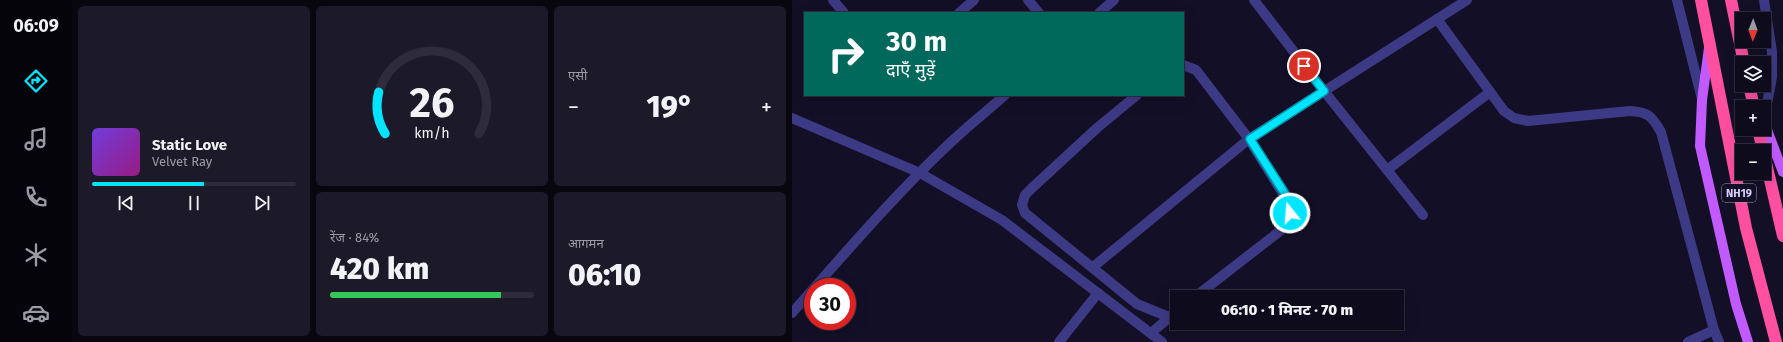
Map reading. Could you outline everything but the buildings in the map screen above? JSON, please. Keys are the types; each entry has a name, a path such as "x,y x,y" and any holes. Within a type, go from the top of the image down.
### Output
{"highway":[{"name":"NH19","path":"1701,0 1746,228 1776,342"},
{"path":"1731,0 1743,56"},
{"name":"NH19","path":"1770,180 1783,236"}],"main road":[{"path":"1709,43 1702,100 1700,146 1736,304 1748,342"},
{"path":"1771,136 1781,157 1783,172"}],"street":[{"path":"833,0 843,12"},
{"path":"1028,0 1038,12"},
{"path":"1100,12 1114,0"},
{"path":"1254,0 1324,91 1423,215"},
{"path":"1093,267 1250,139 1467,0"},
{"path":"1677,0 1702,100"},
{"path":"1764,0 1772,52 1772,77 1768,100"},
{"path":"960,12 970,1"},
{"path":"1437,19 1504,111 1514,118 1528,121 1630,111 1643,112 1654,119 1661,132 1714,330 1719,342"},
{"path":"1184,65 1196,70 1250,139 1287,197 1290,205 1290,213 1286,223 1280,231 1204,290"},
{"path":"1387,170 1490,92"},
{"path":"823,278 849,248 950,142 1004,96"},
{"path":"1136,96 1097,128 1032,188 1025,195 1022,205 1025,213 1137,304 1170,316 1153,331"},
{"path":"792,118 923,170 1002,220 1098,293 1153,331 1162,342"},
{"path":"1059,342 1098,293"},
{"path":"792,313 804,299"},
{"path":"1688,342 1714,330"}],"route":[{"path":"1290,213 1290,205 1287,197 1250,139 1324,91 1304,66"}]}
